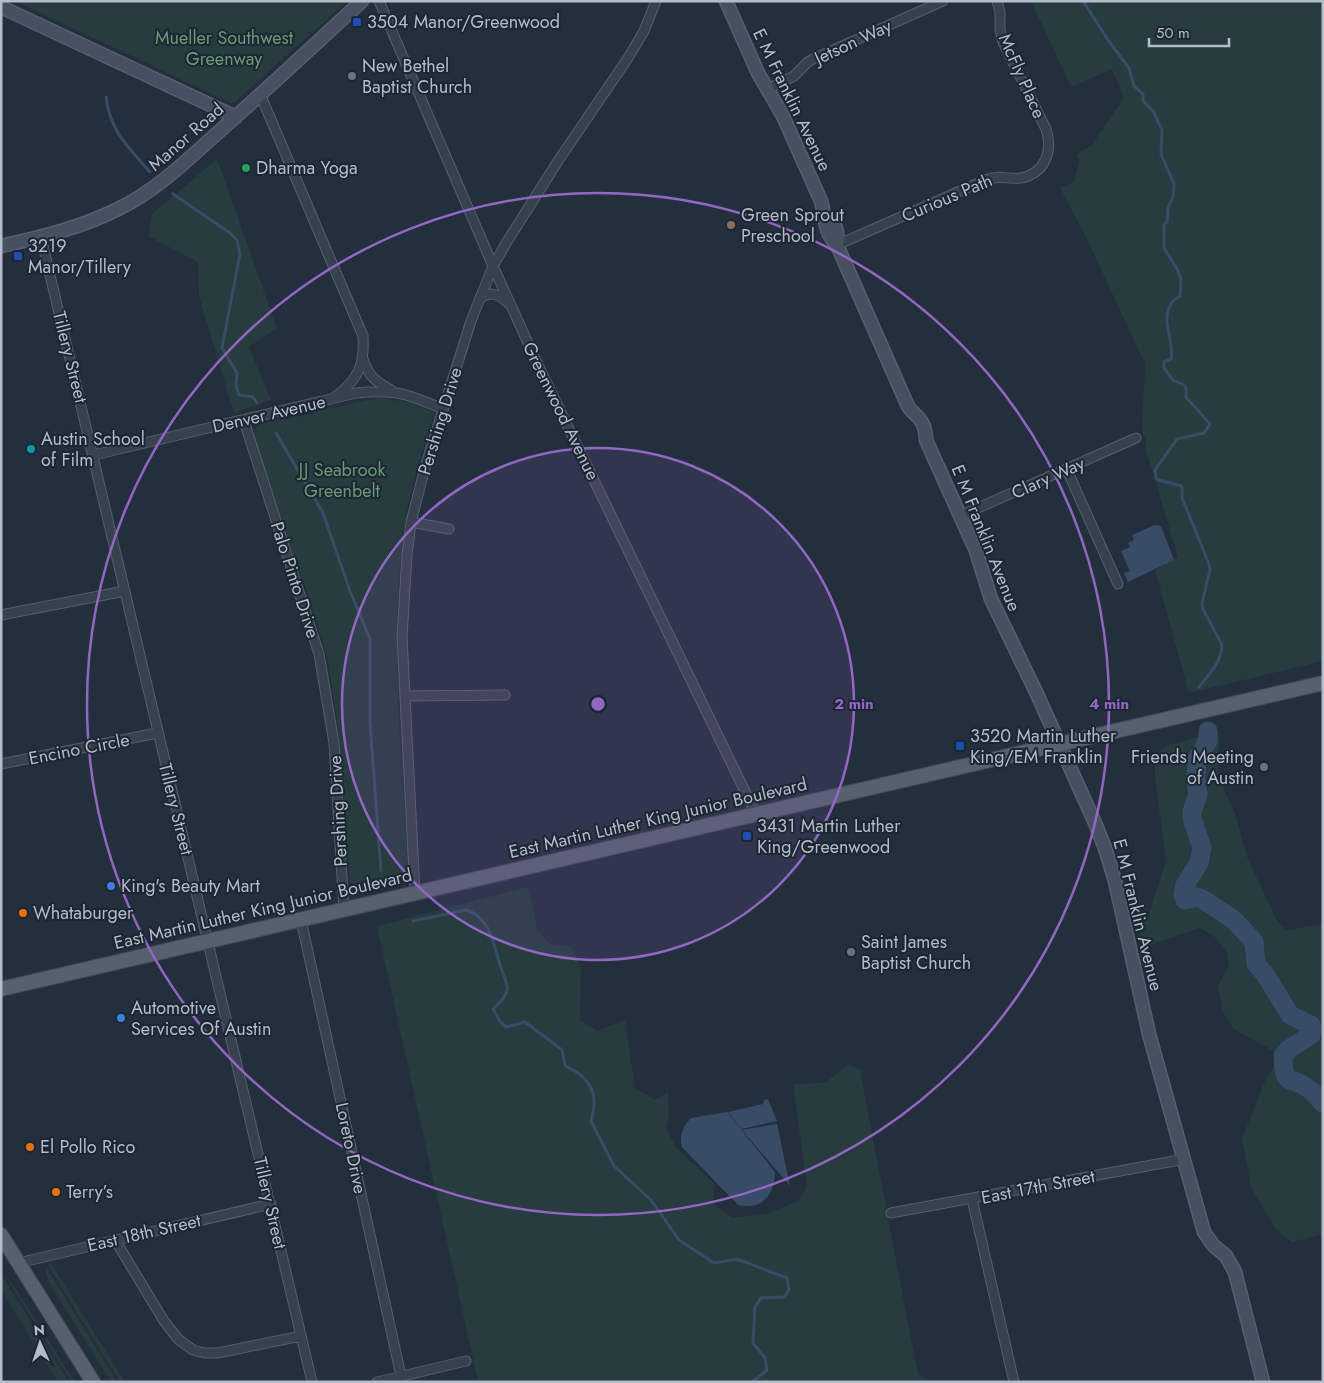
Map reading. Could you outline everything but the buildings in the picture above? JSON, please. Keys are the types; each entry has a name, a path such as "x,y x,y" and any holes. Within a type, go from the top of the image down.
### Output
{"main road":[{"name":"East Martin Luther King Junior Boulevard","path":"1,989 1323,683"},
{"path":"1,1235 93,1382"}],"street":[{"name":"Manor Road","path":"1,246 41,237 92,221 140,196 160,183 236,117 362,1"},
{"name":"Greenwood Avenue","path":"379,1 539,367 756,814"},
{"name":"Pershing Drive","path":"415,893 402,637 406,565 411,522 426,464 480,298 494,266 508,240 558,161 628,58 644,31 656,1"},
{"name":"E M Franklin Avenue","path":"726,1 758,73 783,116 825,214 831,218 836,228 837,245 911,412 911,420 918,435 926,440 976,551 991,598 1095,823 1113,872 1149,1034 1204,1232 1213,1245 1226,1256 1235,1272 1263,1382"},
{"name":"Jetson Way","path":"768,89 794,76 813,59 943,1"},
{"name":"McFly Place","path":"997,1 1003,42 1046,129 1049,150"},
{"path":"1,7 236,117"},
{"path":"260,94 360,325 363,336 363,359 367,371 371,377 393,391"},
{"name":"Curious Path","path":"837,245 985,180 998,176 1019,178 1035,172 1042,166 1049,150"},
{"name":"Tillery Street","path":"41,237 312,1382"},
{"path":"480,298 488,294 496,294 511,306"},
{"path":"330,400 347,388 356,378 363,359"},
{"name":"Denver Avenue","path":"94,455 356,393 393,391 407,394 443,409"},
{"name":"Palo Pinto Drive","path":"244,421 319,654 334,743"},
{"name":"Clary Way","path":"960,516 1136,438"},
{"path":"1067,470 1118,584"},
{"path":"411,522 449,529"},
{"path":"1,615 125,591"},
{"path":"405,696 505,696"},
{"name":"Encino Circle","path":"1,764 157,733"},
{"name":"Pershing Drive","path":"334,743 344,910"},
{"name":"Loreto Drive","path":"301,920 401,1376"},
{"name":"East 17th Street","path":"891,1214 1185,1159"},
{"path":"972,1199 1014,1382"},
{"name":"East 18th Street","path":"18,1262 271,1204"},
{"path":"114,1240 171,1331 182,1343 193,1350 204,1353 228,1352 301,1336"},
{"path":"377,1382 466,1362"}],"green space":[{"name":"Mueller Southwest Greenway","path":"15,1 347,1 235,102 231,103"},
{"path":"1031,1 1323,1 1323,661 1189,693 1155,570 1178,557 1146,450 1146,440 1142,433 1145,364 1087,239 1060,188 1074,182 1079,160 1076,154 1091,146 1124,98 1112,69 1071,87"},
{"path":"217,159 277,328 249,347 271,400 234,413 199,296 198,262 148,236 152,214"},
{"name":"JJ Seabrook Greenbelt","path":"378,398 409,402 432,411 434,414 415,477 406,516 398,604 398,692 408,869 404,878 359,890 350,883 338,726 327,656 254,435 256,429 263,423"},
{"path":"1219,731 1218,766 1223,787 1235,813 1247,857 1277,921 1287,930 1323,924 1323,1234 1292,1242 1276,1230 1251,1187 1242,1139 1264,1083 1275,1064 1273,1051 1234,1029 1223,1012 1218,986 1229,965 1227,953 1216,938 1200,928 1141,948 1139,929 1148,917 1166,861 1155,777 1155,755 1166,746"},
{"path":"527,887 535,914 537,930 550,944 571,946 581,968 580,1020 597,1031 625,1020 635,1088 655,1100 668,1092 669,1117 666,1127 676,1148 715,1184 713,1204 732,1218 767,1214 798,1201 807,1187 793,1084 825,1083 849,1064 860,1070 918,1375 930,1380 930,1382 478,1382 377,926"},
{"path":"51,1263 125,1382 120,1382 49,1267 48,1264"},
{"path":"46,1267 117,1382 111,1382 51,1286 46,1274"},
{"path":"1,1274 69,1382 58,1382 1,1290"},
{"path":"5,1275 16,1289 75,1382 71,1382"}],"water":[{"path":"1154,525 1161,526 1174,560 1128,582 1124,573 1130,571 1121,551 1130,547 1128,543 1134,540 1132,535"},
{"path":"768,1099 777,1121 741,1129 728,1112 763,1104 764,1100"},
{"path":"727,1112 775,1172 770,1194 766,1199 754,1205 738,1205 682,1147 682,1131 691,1118"},
{"path":"777,1124 790,1186 742,1130"}],"waterway":[{"path":"1083,1 1129,68 1134,86 1143,94 1143,101 1153,111 1162,130 1161,154 1174,184 1173,197 1168,208 1167,222 1164,225 1164,248 1181,279 1180,296 1172,302 1168,311 1167,324 1172,352 1171,359 1164,362 1164,368 1173,380 1184,385 1186,397 1210,424 1204,433 1177,439 1155,470 1156,478 1159,480 1182,486 1182,498 1209,564 1210,570 1202,603 1203,609 1222,645 1217,663 1199,687"},
{"path":"106,97 111,120 121,138 150,172"},
{"path":"173,194 230,233 237,240 240,254 222,348 237,373 236,386 239,395 253,397 257,403"},
{"path":"276,433 323,513 350,591 370,639 370,723 381,871"},
{"path":"1208,731 1208,741 1197,759 1196,779 1198,794 1192,812 1192,818 1202,848 1199,863 1185,885 1183,894 1185,900 1197,897 1234,920 1254,942 1256,964 1265,974 1290,1015 1311,1025 1311,1035 1289,1049 1283,1056 1285,1073 1289,1079 1311,1090 1323,1103"},
{"path":"413,921 466,910 481,919 490,933 507,985 505,996 493,1009 506,1027 525,1022 562,1050 565,1065 587,1081 594,1097 591,1121 614,1166 651,1200 679,1240 714,1263 737,1259 787,1278 789,1290 784,1297 761,1298 755,1307 753,1343 765,1358 767,1370 752,1382"}],"place":[{"name":"3504 Manor/Greenwood","path":"357,22"},
{"name":"New Bethel Baptist Church","path":"352,76"},
{"name":"Dharma Yoga","path":"246,168"},
{"name":"Green Sprout Preschool","path":"731,225"},
{"name":"3219 Manor/Tillery","path":"18,256"},
{"name":"Austin School of Film","path":"31,449"},
{"name":"3520 Martin Luther King/EM Franklin","path":"960,746"},
{"name":"Friends Meeting of Austin","path":"1264,767"},
{"name":"3431 Martin Luther King/Greenwood","path":"747,836"},
{"name":"King's Beauty Mart","path":"111,886"},
{"name":"Whataburger","path":"23,913"},
{"name":"Saint James Baptist Church","path":"851,952"},
{"name":"Automotive Services Of Austin","path":"121,1018"},
{"name":"El Pollo Rico","path":"30,1147"},
{"name":"Terry’s","path":"56,1192"}]}
